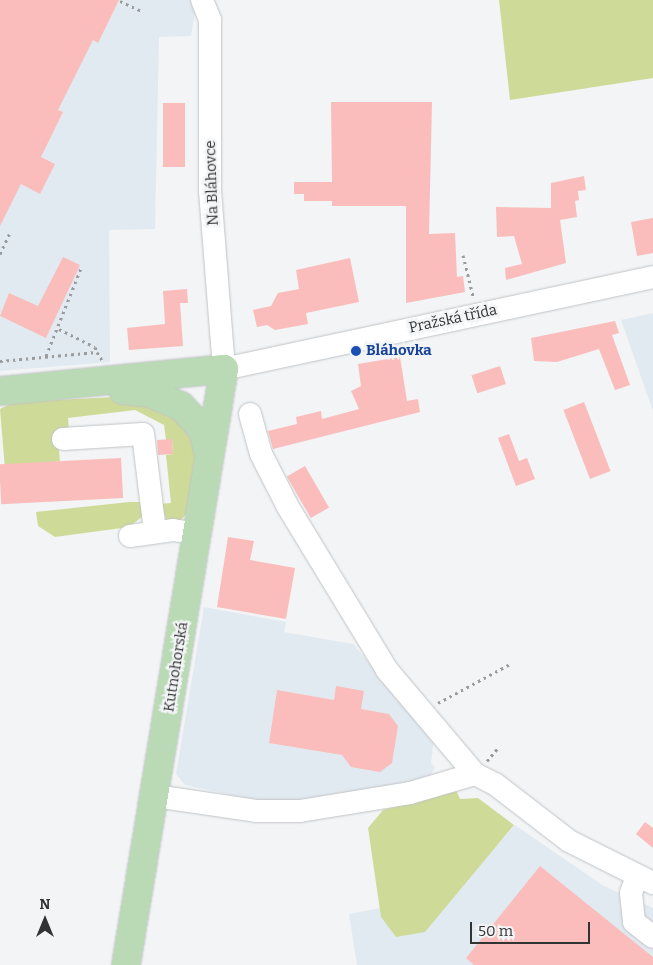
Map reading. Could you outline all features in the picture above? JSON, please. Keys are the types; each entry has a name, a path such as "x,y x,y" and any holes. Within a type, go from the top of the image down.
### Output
{"main road":[{"path":"0,391 64,387 224,369"},
{"name":"Kutnohorská","path":"126,965 224,369"},
{"path":"64,387 135,390 172,400 203,430 208,468"}],"street":[{"name":"Na Bláhovce","path":"202,0 210,20 210,191 224,369"},
{"name":"Pražská třída","path":"224,369 653,277"},
{"path":"250,414 261,454 288,507 387,670 475,774 494,784 569,841 645,880 631,893 634,922 653,937"},
{"path":"63,439 142,434 156,532"},
{"path":"130,536 156,532 198,534"},
{"path":"155,796 256,811 300,811 410,793 475,774"}],"path":[{"path":"120,1 144,12"},
{"path":"0,254 10,233"},
{"path":"463,255 476,314"},
{"path":"46,357 59,329 61,312 81,268"},
{"path":"59,329 96,347 97,352 109,365"},
{"path":"0,361 97,352"},
{"path":"422,711 512,663"}],"shaded area":[{"path":"0,0 197,0 191,36 159,37 155,229 109,230 110,362 0,371"},
{"path":"653,313 653,411 621,320"},
{"path":"204,607 286,622 284,632 353,644 434,738 431,763 435,767 428,780 273,804 185,785 176,774"},
{"path":"515,825 602,885 653,908 653,965 357,965 349,914 454,894"}],"green space":[{"path":"499,0 653,0 653,78 510,100"},
{"path":"116,397 133,398 185,419 196,451 189,511 179,522 167,521 160,504 171,503 166,455 173,454 172,440 166,440 164,425 135,410 68,418 69,431 57,432 60,461 5,469 0,409 14,402"},
{"path":"140,502 143,516 129,527 55,537 38,526 36,512"},
{"path":"456,790 460,799 478,798 514,825 425,932 396,937 381,917 368,828 383,810"}],"building":[{"path":"0,0 119,0 98,43 93,40 58,110 63,112 41,157 55,164 40,194 21,184 0,226"},
{"path":"331,102 432,102 429,234 455,233 457,277 463,276 465,292 406,303 406,206 332,206 332,201 304,201 304,194 294,194 294,182 332,182"},
{"path":"163,103 185,103 185,167 163,167"},
{"path":"584,176 586,190 578,191 579,200 575,201 577,217 560,220 566,263 506,280 505,268 522,264 514,236 497,237 496,207 551,208 551,183"},
{"path":"653,218 653,253 637,256 631,222"},
{"path":"63,257 80,265 46,338 0,316 9,293 38,306"},
{"path":"350,258 359,302 306,313 308,324 275,330 267,325 257,327 253,310 271,306 278,293 299,289 296,270"},
{"path":"187,289 188,303 180,303 183,346 129,350 127,328 165,324 163,291"},
{"path":"615,321 619,333 612,335 630,385 615,390 599,349 557,362 534,361 531,338"},
{"path":"400,357 407,401 418,399 420,412 273,449 268,431 297,424 296,417 321,411 322,419 359,409 351,391 361,386 358,364"},
{"path":"500,366 506,384 477,393 471,375"},
{"path":"584,402 611,471 590,479 563,410"},
{"path":"509,434 519,461 527,458 535,479 516,486 498,438"},
{"path":"172,439 173,454 158,455 157,440"},
{"path":"121,458 123,498 1,504 0,464"},
{"path":"305,466 329,508 311,518 287,476"},
{"path":"228,537 254,541 250,560 295,568 286,619 217,607"},
{"path":"336,686 364,691 361,709 389,714 398,726 392,763 380,772 351,767 342,755 269,743 277,690 334,700"},
{"path":"645,822 653,828 653,848 636,834"},
{"path":"540,866 653,957 653,965 474,965 466,958"}],"place":[{"name":"Bláhovka","path":"356,351"}]}
